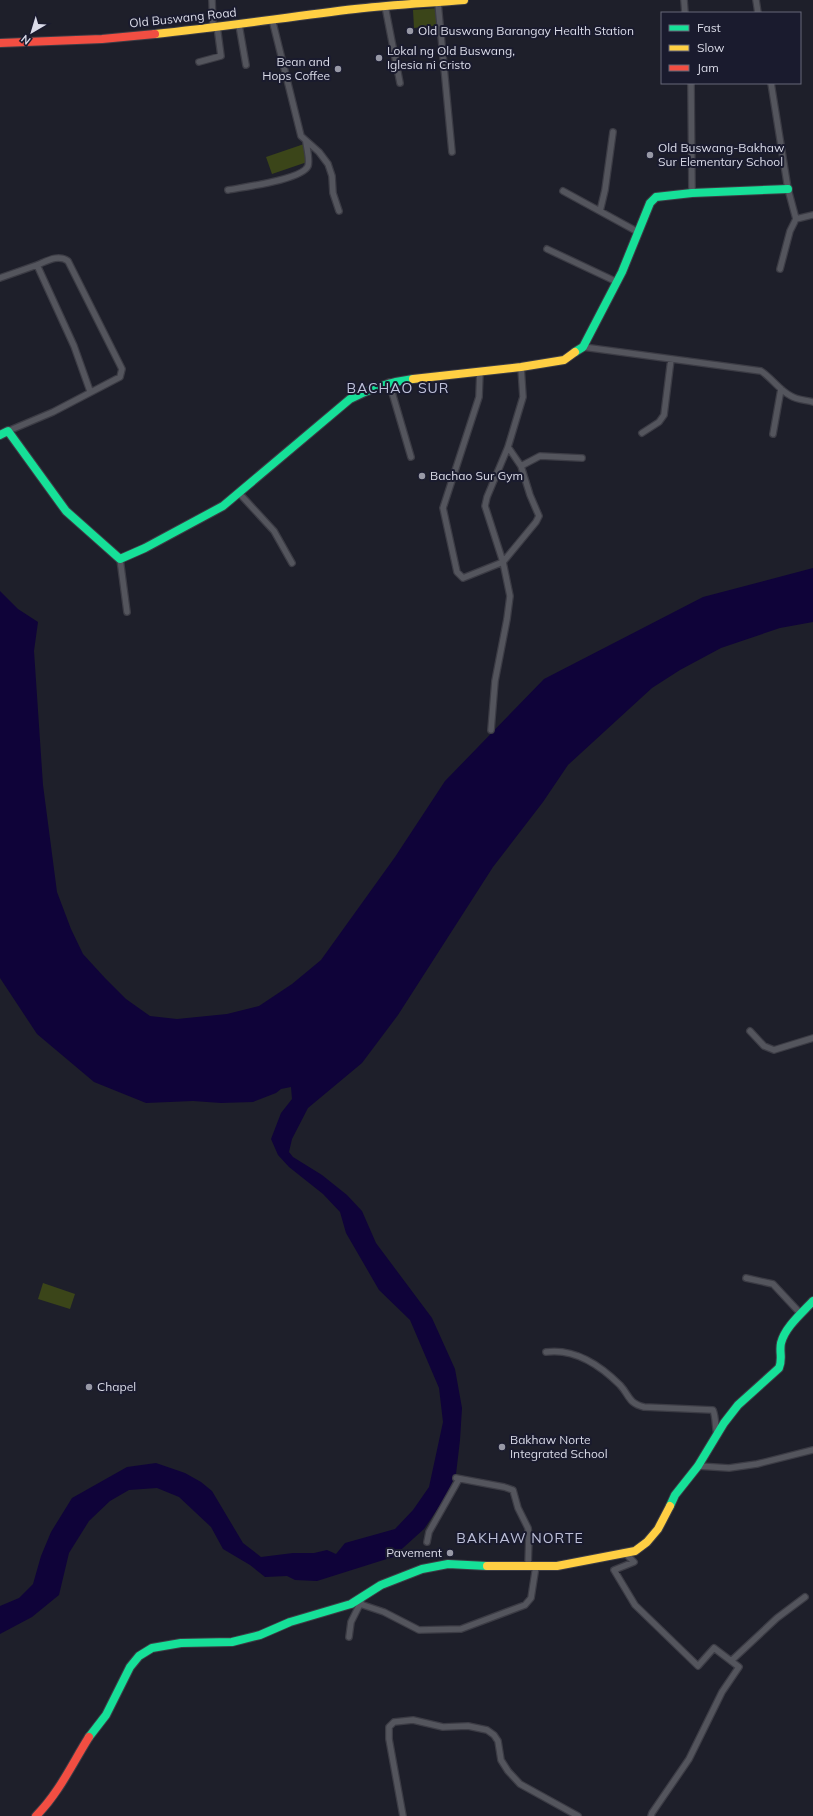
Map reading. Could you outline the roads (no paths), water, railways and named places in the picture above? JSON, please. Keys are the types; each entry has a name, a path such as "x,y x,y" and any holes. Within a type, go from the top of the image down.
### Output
{"street":[{"path":"199,62 221,56 212,0"},
{"name":"Old Buswang Road","path":"0,43 102,39 215,26 239,25 272,19 385,6 396,3 438,3 464,0"},
{"path":"684,0 685,12"},
{"path":"756,0 758,12"},
{"path":"438,3 452,152"},
{"path":"385,6 400,83"},
{"path":"272,19 301,136 319,152 328,164 332,176 333,193 339,211"},
{"path":"239,25 246,65"},
{"path":"691,84 692,193"},
{"path":"771,84 788,190 796,219 790,231 780,269"},
{"path":"600,211 605,190 613,132"},
{"path":"228,190 284,179 306,170 308,165 306,142"},
{"path":"120,559 145,548 223,506 350,399 371,388 389,382 521,367 564,360 583,347 617,282 650,203 656,197 692,193 788,190"},
{"path":"563,191 638,232"},
{"path":"796,219 813,215"},
{"path":"547,249 617,282"},
{"path":"0,278 57,257 63,257 68,261 122,369 120,377 90,391 53,412 0,435"},
{"path":"37,265 74,346 90,391"},
{"path":"583,347 761,371 768,375 791,397 813,402"},
{"path":"642,433 659,422 664,415 671,359"},
{"path":"491,730 495,681 510,596 503,562 485,506 487,497 508,447 523,397 521,367"},
{"path":"480,371 479,397 443,508 457,572 463,578 503,562 536,522 539,516 530,495 521,466 508,447"},
{"path":"389,382 410,458"},
{"path":"773,434 781,389"},
{"path":"8,431 66,511 120,559 127,612"},
{"path":"521,466 540,456 582,458"},
{"path":"239,493 274,531 292,563"},
{"path":"750,1031 764,1046 774,1050 813,1038"},
{"path":"746,1278 773,1284 801,1314"},
{"path":"36,1816 44,1808 73,1766 88,1738 106,1715 130,1667 139,1656 152,1648 181,1643 232,1642 260,1635 290,1622 361,1601 381,1585 422,1569 448,1564 489,1566 557,1566 635,1551 647,1542 658,1529 675,1495 698,1466 738,1405 772,1376 779,1368 782,1361 780,1340 790,1325 813,1301"},
{"path":"546,1352 560,1350 583,1357 600,1367 616,1382 636,1405 644,1407 713,1410 715,1414 714,1423 717,1435"},
{"path":"698,1466 729,1468 757,1464 813,1450"},
{"path":"427,1542 429,1532 457,1478 504,1486 513,1490 518,1508 528,1528 528,1566"},
{"path":"624,1552 634,1562 614,1570 635,1605 698,1666 714,1648 739,1667 722,1692 688,1760 651,1816"},
{"path":"361,1601 419,1630 461,1629 525,1605 531,1598 536,1566"},
{"path":"731,1661 777,1618 805,1597"},
{"path":"349,1637 351,1622 361,1601"},
{"path":"403,1816 389,1739 389,1727 394,1722 413,1720 443,1727 468,1726 487,1730 494,1735 498,1741 501,1760 508,1771 520,1784 578,1816"}],"place":[{"name":"Old Buswang Barangay Health Station","path":"410,31"},
{"name":"Lokal ng Old Buswang, Iglesia ni Cristo","path":"379,58"},
{"name":"Bean and Hops Coffee","path":"338,69"},
{"name":"Old Buswang-Bakhaw Sur Elementary School","path":"650,155"},
{"name":"Bachao Sur Gym","path":"422,476"},
{"name":"Chapel","path":"89,1387"},
{"name":"Bakhaw Norte Integrated School","path":"502,1447"},
{"name":"Pavement","path":"450,1553"}],"district":[{"name":"BACHAO SUR","path":"398,388"},
{"name":"BAKHAW NORTE","path":"520,1538"}]}
